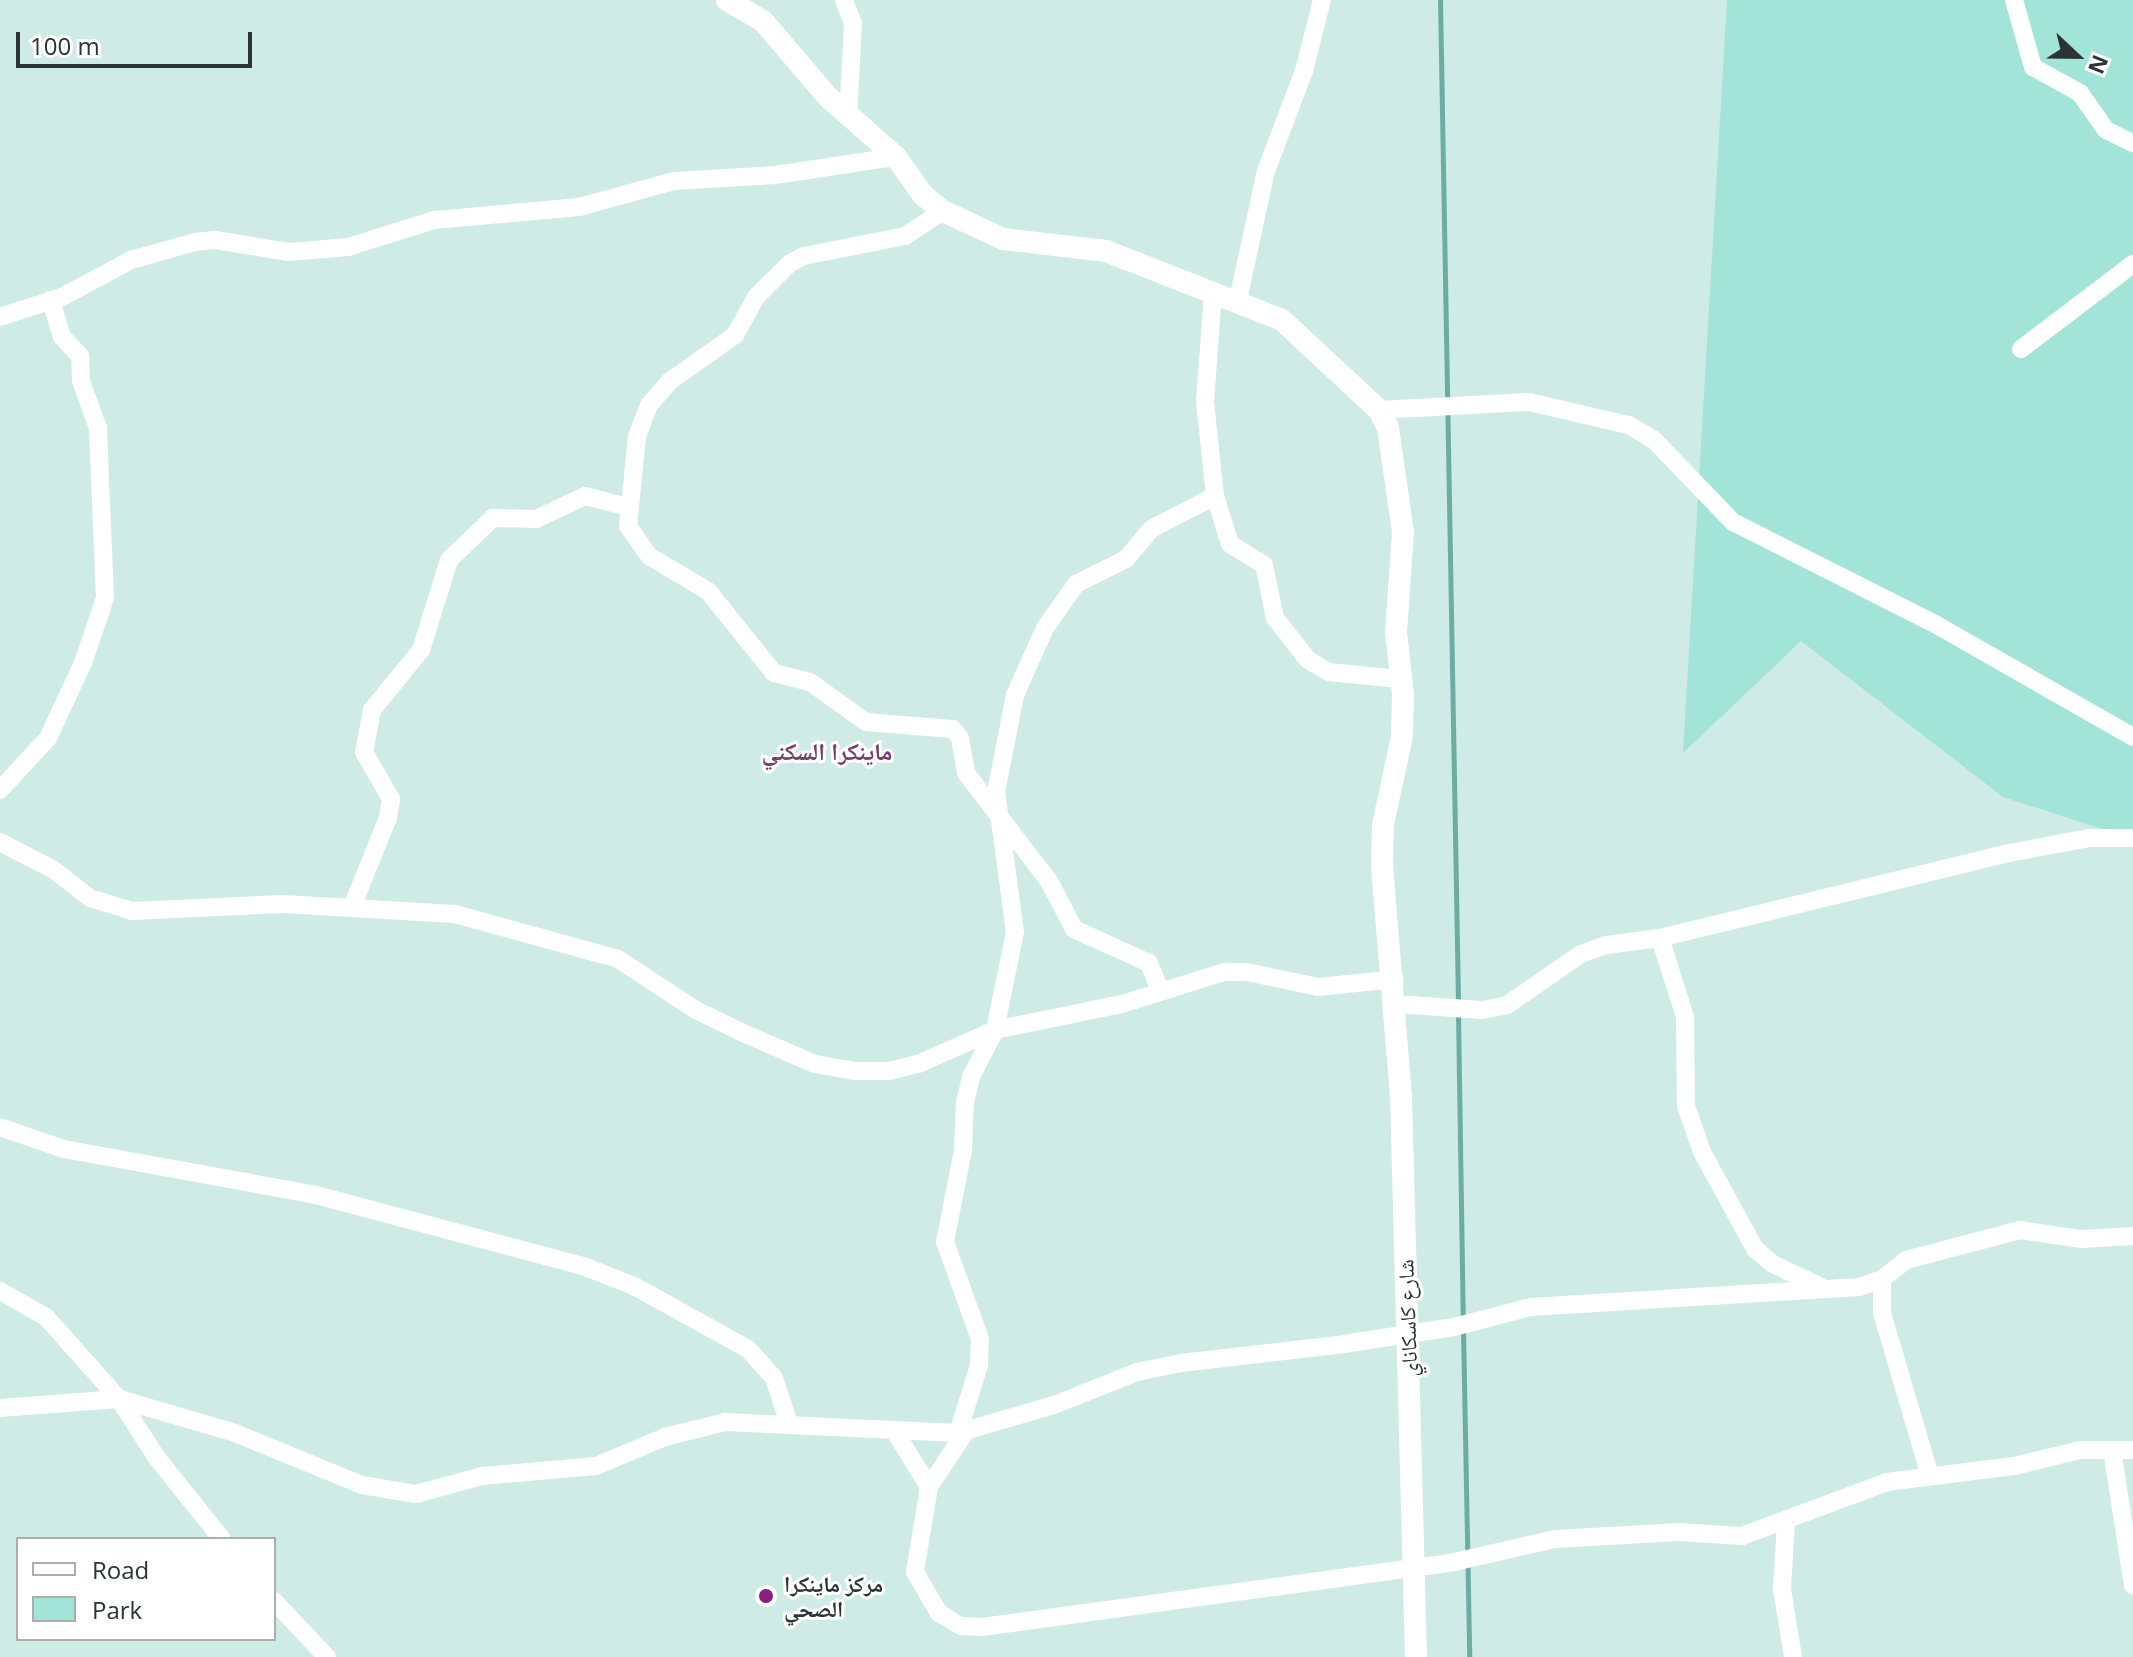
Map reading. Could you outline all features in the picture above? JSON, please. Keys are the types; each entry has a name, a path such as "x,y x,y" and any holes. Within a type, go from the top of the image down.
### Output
{"street":[{"path":"727,0 763,21 848,118 896,157 923,195 943,211 1003,239 1106,251 1238,300 1282,320 1379,410 1529,402 1629,425 1654,440 1733,522 1935,624 2133,737"},
{"path":"844,0 853,23 848,118"},
{"path":"1238,300 1266,171 1304,71 1322,0"},
{"path":"2014,0 2033,67 2080,93 2106,130 2133,143"},
{"path":"0,317 51,300 131,260 195,242 215,240 289,252 348,247 434,220 579,207 674,181 788,174 896,157"},
{"path":"943,211 905,236 804,256 772,278 735,335 670,381 649,405 637,437 628,507 634,540 649,556 708,591 774,673 810,682 866,722 953,729 960,738 966,773 1049,881 1074,929 1149,963 1161,992"},
{"path":"2021,349 2133,264"},
{"path":"1213,293 1205,402 1215,496 1230,544 1264,565 1275,618 1308,660 1345,676 1400,679"},
{"path":"0,790 48,738 83,663 105,598 98,428 81,381 80,356 62,337 51,300"},
{"name":"شارع كاسكاناي","path":"1379,410 1388,428 1403,532 1396,632 1402,736 1383,825 1382,866 1395,979 1416,1657"},
{"path":"352,907 388,818 391,799 364,752 372,710 421,650 449,560 493,518 536,519 585,496 628,507"},
{"path":"1215,496 1151,529 1126,559 1076,584 1054,613 1015,695 997,812 1015,913 995,1030 971,1077 945,1242 980,1339 979,1365 962,1432 929,1487 915,1572 921,1591 939,1613 961,1626 982,1627 1413,1567 1555,1539 1679,1532 1742,1536 1786,1523 1887,1482 2014,1466 2080,1450 2133,1450"},
{"path":"1396,1004 1482,1010 1507,1005 1581,954 1606,945 1660,938 2009,853 2089,838 2133,838"},
{"path":"0,842 54,870 90,898 132,911 283,904 455,914 618,959 696,1010 815,1064 889,1071 995,1030 1161,992 1224,972 1247,972 1318,987 1395,979"},
{"path":"1660,938 1685,1017 1686,1106 1702,1152 1755,1249 1773,1264 1828,1289"},
{"path":"0,1127 64,1149 316,1195 595,1271 634,1286 748,1349 774,1378 789,1424"},
{"path":"0,1408 119,1399 235,1433 392,1494 416,1494 482,1476 596,1466 665,1437 725,1422 962,1432 1137,1372 1344,1344 1407,1330 1454,1327 1531,1307 1859,1287 1882,1279 1906,1260 2020,1230 2091,1240 2133,1236"},
{"path":"1882,1279 1882,1313 1930,1476"},
{"path":"1859,1287 1882,1313"},
{"path":"0,1291 46,1317 119,1399 157,1458 220,1537"},
{"path":"894,1430 929,1487"},
{"path":"2112,1450 2133,1585"},
{"path":"1786,1523 1782,1589 1793,1657"},
{"path":"276,1603 327,1657"}],"green space":[{"path":"1727,0 2133,0 2133,839 2003,797 1801,641 1683,753"}],"waterway":[{"path":"1440,0 1458,1004"},
{"path":"1458,1014 1463,1320"},
{"path":"1463,1330 1469,1657"}],"place":[{"name":"مركز ماينكرا الصحي","path":"766,1596"}],"district":[{"name":"ماينكرا السكني","path":"827,751"}]}
